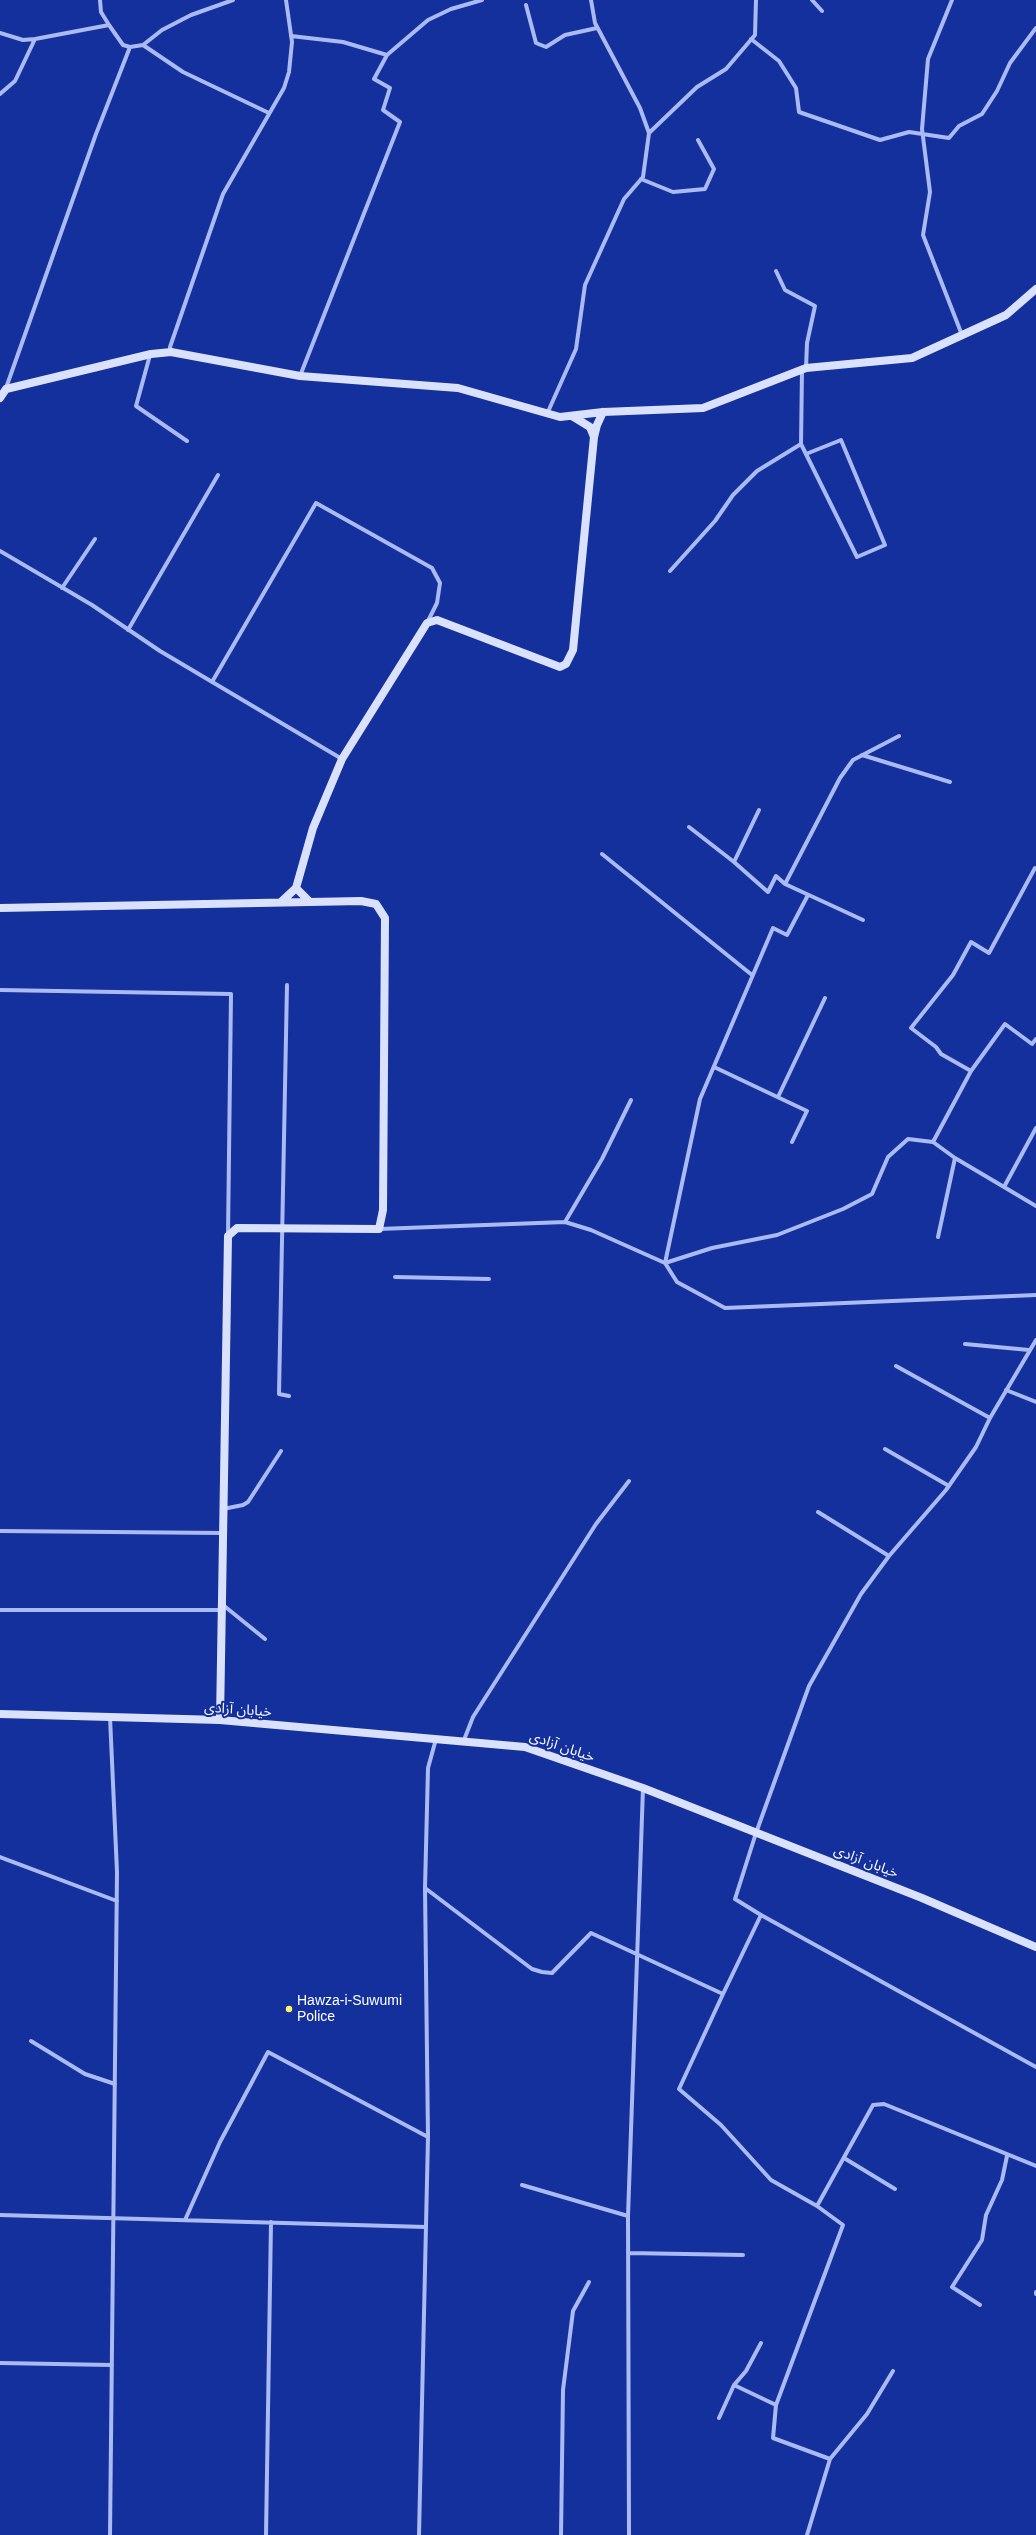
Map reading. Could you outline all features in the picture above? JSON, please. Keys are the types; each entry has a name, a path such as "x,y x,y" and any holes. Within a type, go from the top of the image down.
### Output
{"street":[{"path":"100,0 101,12 109,25 123,45 130,47 143,45 162,30 173,24 233,0"},
{"path":"171,352 170,347 223,194 284,88 289,72 291,36 286,0"},
{"path":"300,376 400,122 383,110 390,88 374,78 388,55 428,20 451,9 482,0"},
{"path":"547,414 576,350 585,285 624,199 641,179 649,134 637,101 598,28 591,0"},
{"path":"649,134 697,87 726,69 755,35 756,0"},
{"path":"812,0 822,11"},
{"path":"952,0 928,60 923,136 930,192 923,234 962,336"},
{"path":"526,5 536,44 546,47 564,35 598,28"},
{"path":"0,33 23,40 109,25"},
{"path":"751,39 779,60 796,88 799,112 880,140 909,132 923,136 949,138 959,126 982,114 997,91 1010,63 1036,28"},
{"path":"291,36 342,42 388,55"},
{"path":"0,94 15,81 35,39"},
{"path":"143,45 183,72 269,113"},
{"path":"0,398 6,388 96,134 130,47"},
{"path":"641,179 673,192 705,188 714,169 698,140"},
{"path":"776,272 786,290 815,306 807,343 804,369 801,444 857,557 885,545 841,440 806,454"},
{"path":"6,388 151,354 171,352 300,376 458,388 547,414 571,416 603,412 703,408 804,369 912,358 1006,315 1036,289"},
{"path":"151,354 136,406 187,441"},
{"path":"427,623 437,620 560,667 566,664 573,650 594,437 597,425 603,412"},
{"path":"571,416 590,427 594,437"},
{"path":"670,571 715,521 733,495 757,471 801,444"},
{"path":"128,630 218,475"},
{"path":"212,682 316,503 432,568 440,583 436,603 427,623 342,759 313,828 296,888 281,902"},
{"path":"62,588 95,539"},
{"path":"0,551 212,682 342,759"},
{"path":"785,884 840,778 853,760 899,736"},
{"path":"862,755 950,782"},
{"path":"734,862 759,810"},
{"path":"689,827 734,862 768,892 776,876 785,884 863,920"},
{"path":"602,854 752,974"},
{"path":"971,1072 941,1054 936,1047 911,1028 953,975 971,942 989,953 1035,868"},
{"path":"296,888 309,901"},
{"path":"665,1263 700,1099 752,974 773,928 787,935 808,895"},
{"path":"0,908 309,901 361,901 376,904 385,918 383,1210 380,1229"},
{"path":"287,985 279,1394 289,1396"},
{"path":"0,990 231,994 223,1608 220,1720"},
{"path":"778,1097 824,998"},
{"path":"933,1142 971,1072 1005,1024 1032,1044 1036,1039"},
{"path":"714,1067 807,1111 792,1142"},
{"path":"565,1222 602,1159 631,1100"},
{"path":"1004,1187 1036,1128"},
{"path":"665,1263 712,1248 777,1235 843,1209 872,1194 888,1157 908,1139 933,1142 955,1158 1036,1206"},
{"path":"938,1237 955,1158"},
{"path":"228,1236 237,1228 282,1230 380,1229 565,1222 591,1230 665,1263 677,1282 725,1308 1036,1295"},
{"path":"395,1277 489,1279"},
{"path":"1036,1340 1028,1350 990,1418 976,1447 949,1486 888,1556 860,1594 809,1686 734,1899 1036,2068"},
{"path":"965,1344 1028,1350"},
{"path":"896,1366 990,1418"},
{"path":"1006,1390 1036,1402"},
{"path":"885,1449 949,1486"},
{"path":"224,1509 243,1506 248,1502 281,1450"},
{"path":"464,1740 473,1717 596,1524 629,1481"},
{"path":"818,1512 888,1556"},
{"path":"0,1531 223,1533"},
{"path":"0,1610 223,1608 265,1639"},
{"name":"خیابان آزادی","path":"0,1714 220,1720 436,1739 464,1740 525,1747 643,1788 928,1900 1036,1947"},
{"path":"110,1717 117,1901 110,2535"},
{"path":"420,2535 428,2136 425,1888 428,1768 436,1739"},
{"path":"629,2535 628,2216 643,1788"},
{"path":"0,1857 117,1901"},
{"path":"425,1888 532,1969 552,1973 591,1933 723,1994"},
{"path":"761,1915 680,2089 721,2125 771,2180 817,2206 843,2225 776,2405 773,2438 830,2459"},
{"path":"31,2041 85,2074 115,2084"},
{"path":"185,2220 220,2142 268,2052 428,2136"},
{"path":"817,2206 873,2105 884,2104 1007,2156 1036,2166"},
{"path":"980,2305 952,2287 982,2240 986,2215 1002,2180 1007,2156"},
{"path":"844,2158 895,2189"},
{"path":"522,2185 628,2216"},
{"path":"0,2215 426,2227"},
{"path":"266,2535 270,2222"},
{"path":"628,2253 743,2255"},
{"path":"561,2535 562,2390 573,2311 589,2282"},
{"path":"719,2418 734,2385 746,2371 761,2343"},
{"path":"0,2363 112,2365"},
{"path":"807,2535 830,2459 867,2414 893,2371"},
{"path":"734,2385 776,2405"}],"place":[{"name":"Hawza-i-Suwumi Police","path":"289,2009"}]}
